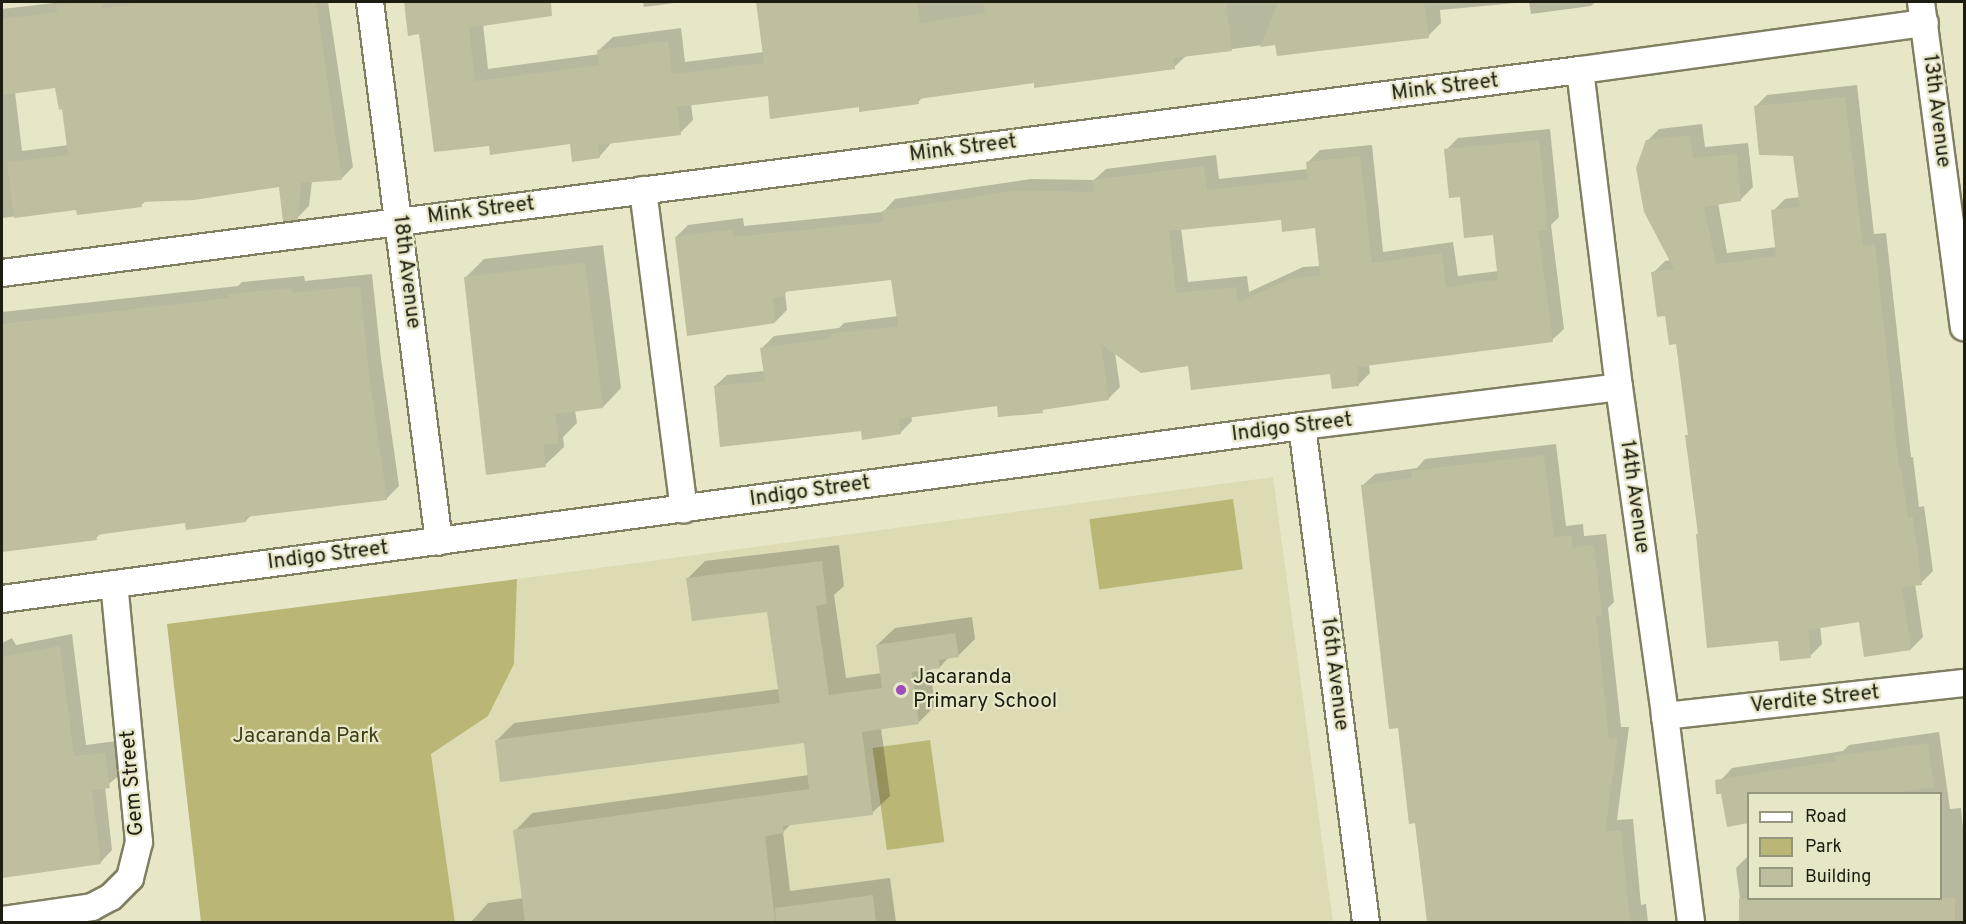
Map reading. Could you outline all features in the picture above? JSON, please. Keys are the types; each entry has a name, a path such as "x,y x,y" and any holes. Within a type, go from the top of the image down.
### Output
{"street":[{"name":"18th Avenue","path":"370,2 400,221 439,542"},
{"name":"Mink Street","path":"2,273 1580,70 1923,12"},
{"name":"13th Avenue","path":"1923,12 1964,319"},
{"name":"14th Avenue","path":"1580,70 1618,387 1665,716 1691,922"},
{"path":"643,190 684,509"},
{"name":"Indigo Street","path":"2,599 1302,426 1618,387"},
{"name":"16th Avenue","path":"1302,426 1366,922"},
{"name":"Gem Street","path":"2,920 92,908 111,897 130,878 134,868 139,842 114,584"},
{"name":"Verdite Street","path":"1665,716 1965,683"}],"shaded area":[{"name":"Jacaranda Primary School","path":"1273,477 1333,922 455,922 431,754 488,716 514,664 517,579"}],"green space":[{"path":"1233,499 1243,569 1099,589 1089,519"},
{"name":"Jacaranda Park","path":"517,579 514,664 488,716 431,754 455,922 201,922 167,624"},
{"path":"930,740 944,842 887,850 873,748"}],"building":[{"path":"102,2 103,8 147,2 316,2 342,180 301,183 298,220 283,222 279,187 194,200 141,202 142,207 77,215 76,210 14,218 7,162 68,155 62,109 59,110 55,88 2,95 2,19 57,12 56,5"},
{"path":"404,2 551,2 552,16 469,28 475,81 599,65 597,50 668,41 672,74 764,63 756,2 917,2 920,23 985,13 984,2 1226,2 1232,51 1173,58 1175,69 1034,88 1034,83 918,99 919,104 859,112 859,107 770,119 768,96 677,107 681,135 598,145 600,158 572,162 570,144 490,155 489,146 434,152 419,34 408,36"},
{"path":"1278,2 1424,2 1429,38 1277,56 1275,45 1260,47"},
{"path":"1845,97 1863,246 1875,244 1899,468 1901,468 1908,518 1913,517 1922,585 1902,587 1911,650 1864,657 1859,622 1808,630 1811,658 1780,661 1778,641 1707,648 1696,534 1698,534 1685,435 1688,435 1676,344 1669,345 1665,316 1657,317 1651,272 1674,269 1644,212 1636,168 1646,140 1690,135 1693,158 1737,154 1741,201 1704,207 1716,264 1776,256 1771,210 1800,207 1793,156 1759,155 1754,106"},
{"path":"1539,140 1548,230 1538,231 1553,342 1357,367 1359,386 1332,389 1330,374 1191,390 1188,366 1141,373 1101,344 1109,400 1042,410 1043,413 998,417 997,406 899,419 901,434 862,440 861,431 720,447 714,386 765,381 760,348 831,338 830,334 898,326 891,280 783,292 784,296 773,298 775,323 687,336 675,237 732,229 733,237 883,222 882,211 1018,190 1094,192 1092,180 1204,166 1207,190 1308,179 1306,162 1360,156 1372,263 1442,253 1446,287 1498,280 1493,235 1464,238 1460,197 1449,198 1444,149","holes":["1281,220 1282,232 1315,228 1320,275 1290,279 1238,302 1236,287 1176,293 1169,231"]},
{"path":"585,262 603,408 555,414 559,443 543,445 546,467 486,475 464,277"},
{"path":"360,286 369,373 387,500 245,517 246,522 186,530 185,523 96,535 97,540 2,552 2,324 229,298 228,294 292,288 293,293"},
{"path":"1544,455 1554,537 1571,535 1573,548 1594,545 1602,616 1596,616 1609,739 1618,738 1605,832 1621,830 1630,922 1427,922 1415,823 1409,824 1398,728 1389,729 1361,485 1412,478 1411,471"},
{"path":"822,561 827,604 816,606 829,695 882,688 876,645 955,633 959,657 939,660 940,668 912,672 919,724 862,732 873,815 783,826 784,833 765,836 775,922 525,922 513,830 809,789 804,743 500,782 495,740 780,703 767,612 692,621 686,578"},
{"path":"60,646 74,756 105,753 110,788 92,790 101,864 2,878 2,657"},
{"path":"1928,743 1934,787 1899,792 1747,792 1747,823 1727,827 1721,794 1716,794 1715,780 1836,761 1835,756"},
{"path":"873,895 876,922 776,922 775,908"},
{"path":"1739,898 1747,898 1747,900 1942,900 1942,898 1955,898 1955,922 1739,922"}],"place":[{"name":"Jacaranda Primary School","path":"901,690"}]}
